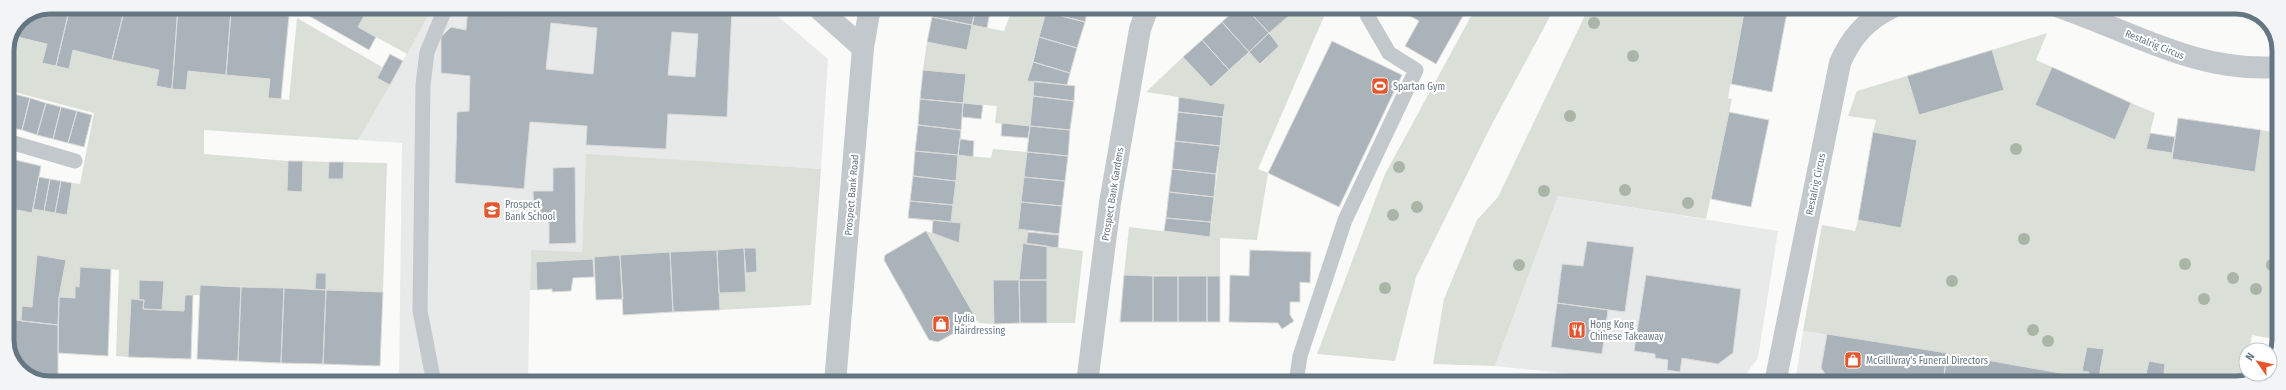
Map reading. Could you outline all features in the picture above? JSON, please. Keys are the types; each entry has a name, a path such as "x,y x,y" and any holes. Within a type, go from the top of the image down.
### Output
{"street":[{"path":"825,14 863,48"},
{"name":"Prospect Bank Road","path":"835,376 863,48 869,14"},
{"name":"Prospect Bank Gardens","path":"1088,376 1110,203 1140,29 1145,14"},
{"name":"Restalrig Circus","path":"1776,376 1840,63 1851,40 1878,14"},
{"name":"Restalrig Circus","path":"2077,14 2187,57 2244,67 2272,67"}],"lane":[{"path":"433,376 420,311 423,85 427,52 443,14"},
{"path":"1297,376 1300,356 1345,220 1416,70 1389,53 1367,14"},
{"path":"14,144 75,161"}],"shaded area":[{"path":"365,14 429,14 407,54 358,27"},
{"name":"Prospect Bank School","path":"429,14 775,14 828,59 821,169 586,155 582,252 531,251 528,376 399,376 402,143 358,140"},
{"path":"1010,14 1045,14 1027,81 1034,81 1030,126 995,123 997,106 963,103 966,74 923,70 927,42 967,50 972,25 1004,31"},
{"path":"1290,14 1325,14 1258,169 1268,173 1257,240 1220,238 1220,276 1124,275 1129,227 1210,237 1225,104 1146,92 1183,57 1211,87 1249,52 1261,64 1279,46 1269,33"},
{"path":"1472,14 1551,14 1491,126 1416,277 1395,361 1317,354 1385,174"},
{"path":"1586,14 1744,14 1728,98 1732,99 1706,219 1558,196 1495,366 1433,364 1444,299 1477,220 1498,197"},
{"path":"2239,14 2245,15 2261,24 2238,16"},
{"path":"297,18 382,67 377,78 390,85 358,140 204,130 204,154 288,161 287,191 302,192 303,161 329,162 328,179 343,179 344,162 387,163 383,292 326,290 326,273 316,273 315,289 200,285 200,295 185,295 184,311 162,310 163,281 139,280 139,300 131,300 128,357 116,356 119,270 111,269 79,287 76,286 75,298 59,297 66,260 38,255 32,307 22,306 21,321 14,320 14,209 32,213 33,209 67,215 72,183 80,184 94,113 14,92 14,50 17,37 47,44 42,63 68,69 73,50 159,70 156,86 172,89 188,71 270,79 268,98 289,100"},
{"path":"2047,33 2036,60 2052,67 2035,105 2114,140 2131,103 2155,113 2146,149 2172,153 2172,159 2255,172 2261,130 2272,132 2272,339 2252,335 2251,342 2238,342 2238,376 2178,376 2164,373 2165,364 2149,361 2146,376 2099,376 2104,349 2087,347 2082,370 2089,372 2088,376 2077,376 1947,353 1803,331 1822,225 1855,231 1858,220 1901,228 1916,141 1873,132 1876,120 1848,116 1857,91 1907,76 1920,115 2004,90 1992,50"},
{"path":"993,149 1027,152 1018,229 1028,230 1026,244 1023,244 1019,280 993,280 994,324 979,323 926,231 958,243 961,223 951,222 958,155 991,158"},
{"path":"586,154 821,169 811,305 720,310 719,293 746,291 746,273 757,272 756,248 594,257 593,259 536,262 537,290 530,290 531,250 582,252"},
{"path":"1558,196 1778,231 1758,358 1745,376 1589,376 1495,366"},
{"path":"1047,246 1083,251 1075,323 1047,323"},
{"path":"1803,331 2075,376 1796,376"}],"building":[{"path":"50,14 68,14 56,66 42,63 47,44 17,37 20,30 30,20 36,17"},
{"path":"68,14 123,14 112,60 73,50 69,69 56,66"},
{"path":"123,14 177,14 172,89 156,86 159,70 112,60"},
{"path":"177,14 231,14 226,75 188,71 186,90 172,89"},
{"path":"231,14 266,14 289,16 281,99 268,98 270,79 226,75"},
{"path":"306,14 365,14 358,27 376,37 369,50"},
{"path":"467,14 500,14 513,16 513,14 732,14 727,117 668,114 666,149 586,145 587,126 530,122 524,189 455,183 457,112 469,111 470,76 441,73 441,37 451,27 466,30","holes":["551,23 597,28 593,74 546,69","672,32 698,34 695,77 668,75"]},
{"path":"933,14 974,14 972,25 932,17"},
{"path":"974,14 990,14 987,28 972,25"},
{"path":"1045,14 1054,14 1085,22 1077,48 1039,37"},
{"path":"1054,14 1087,14 1085,22"},
{"path":"1231,14 1251,14 1269,33 1249,52 1222,22"},
{"path":"1251,14 1289,14 1290,15 1269,33"},
{"path":"1406,14 1464,14 1436,64 1405,46 1419,21"},
{"path":"1744,14 1787,14 1772,92 1731,84"},
{"path":"932,17 972,25 967,50 927,42"},
{"path":"1222,22 1249,52 1229,70 1202,40"},
{"path":"1269,33 1279,46 1260,64 1249,52"},
{"path":"1039,37 1077,48 1070,73 1033,62"},
{"path":"1202,40 1229,70 1211,87 1183,57"},
{"path":"1332,41 1402,75 1339,207 1268,173"},
{"path":"1992,50 2004,90 1919,115 1907,76"},
{"path":"390,54 403,61 390,85 377,78"},
{"path":"1033,62 1070,73 1067,85 1027,81"},
{"path":"2052,67 2131,103 2115,140 2035,105"},
{"path":"923,70 966,74 963,103 920,99"},
{"path":"1034,81 1075,86 1074,101 1033,96"},
{"path":"14,94 30,98 22,130 14,128"},
{"path":"1033,96 1074,101 1070,130 1030,126"},
{"path":"1179,97 1225,104 1223,117 1178,112"},
{"path":"30,98 46,103 37,135 22,130"},
{"path":"920,99 963,103 961,130 918,125"},
{"path":"46,103 61,107 53,139 37,135"},
{"path":"963,103 983,105 981,119 962,117"},
{"path":"61,107 77,111 68,143 53,139"},
{"path":"77,111 92,115 84,147 68,143"},
{"path":"1178,112 1223,117 1220,146 1175,141"},
{"path":"1729,112 1769,120 1751,207 1711,199"},
{"path":"2178,118 2261,130 2255,172 2172,159"},
{"path":"1002,123 1030,126 1028,138 1001,136"},
{"path":"918,125 961,130 958,155 915,151"},
{"path":"1030,126 1070,130 1068,156 1027,152"},
{"path":"1873,132 1917,140 1901,228 1858,220"},
{"path":"2150,133 2175,137 2172,153 2146,149"},
{"path":"960,139 974,141 973,157 958,155"},
{"path":"1175,141 1220,146 1216,174 1172,169"},
{"path":"915,151 958,155 956,181 913,176"},
{"path":"1027,152 1068,156 1065,181 1024,177"},
{"path":"14,160 41,166 32,213 14,209"},
{"path":"288,161 303,161 302,192 287,191"},
{"path":"329,162 344,162 343,179 328,179"},
{"path":"575,167 576,243 549,244 549,218 534,219 533,191 553,191 553,168"},
{"path":"1172,169 1216,174 1214,197 1169,192"},
{"path":"913,176 956,181 953,205 910,201"},
{"path":"39,177 50,179 44,211 33,209"},
{"path":"1024,177 1065,181 1062,206 1021,202"},
{"path":"50,179 61,181 55,213 44,211"},
{"path":"61,181 72,183 67,215 55,213"},
{"path":"1169,192 1214,197 1211,222 1166,218"},
{"path":"910,201 953,205 951,222 908,218"},
{"path":"1021,202 1062,206 1059,234 1018,229"},
{"path":"1166,218 1211,222 1210,237 1164,231"},
{"path":"933,220 961,223 959,243 932,233"},
{"path":"926,231 977,320 938,342 929,340 884,260 885,255"},
{"path":"1028,232 1059,235 1058,248 1026,244"},
{"path":"1587,241 1634,247 1625,312 1557,303 1562,264 1583,266"},
{"path":"1023,243 1047,246 1047,280 1019,280"},
{"path":"744,248 756,248 757,272 746,273"},
{"path":"744,248 746,292 719,293 717,250"},
{"path":"717,250 720,310 673,312 670,252"},
{"path":"1250,250 1311,252 1310,283 1300,282 1300,302 1290,302 1290,315 1294,321 1282,329 1278,323 1229,322 1230,275 1249,276"},
{"path":"670,252 673,312 623,315 620,255"},
{"path":"37,255 66,260 59,297 58,325 21,321 22,306 32,307"},
{"path":"620,255 623,299 596,300 594,257"},
{"path":"593,259 594,277 573,278 571,291 552,292 552,289 537,290 536,262"},
{"path":"80,267 111,269 108,356 58,353 59,297 75,298 75,286 79,287"},
{"path":"316,273 326,273 326,290 315,289"},
{"path":"1124,275 1153,276 1153,322 1120,322"},
{"path":"1646,275 1741,289 1733,353 1718,364 1682,358 1680,372 1667,370 1668,360 1655,358 1655,354 1634,351"},
{"path":"1153,276 1178,276 1178,322 1153,322"},
{"path":"1178,276 1207,276 1207,322 1178,322"},
{"path":"1207,276 1220,276 1220,322 1207,322"},
{"path":"139,280 164,281 162,310 143,309 144,300 139,300"},
{"path":"993,280 1019,280 1020,323 994,324"},
{"path":"1019,280 1047,280 1047,323 1020,323"},
{"path":"200,285 241,287 238,361 197,359"},
{"path":"241,287 284,288 281,363 238,361"},
{"path":"284,288 326,290 323,364 281,363"},
{"path":"326,290 383,292 380,366 323,364"},
{"path":"185,295 193,295 191,359 128,357 131,299 144,300 143,309 184,311"},
{"path":"1557,303 1608,310 1602,354 1551,347"},
{"path":"14,320 58,325 58,376 45,376 28,369 21,362 15,349"},
{"path":"1827,334 1947,353 1944,376 1827,376 1821,368"},
{"path":"2087,347 2104,349 2099,376 2088,376 2089,372 2082,371"},
{"path":"1947,353 2077,376 1944,376"},
{"path":"2149,361 2165,364 2164,373 2179,376 2146,376"}],"place":[{"name":"Spartan Gym","path":"1380,86"},
{"name":"Prospect Bank School","path":"492,210"},
{"name":"Lydia Hairdressing","path":"941,324"},
{"name":"Hong Kong Chinese Takeaway","path":"1577,330"},
{"name":"McGillivray's Funeral Directors","path":"1853,360"}]}
